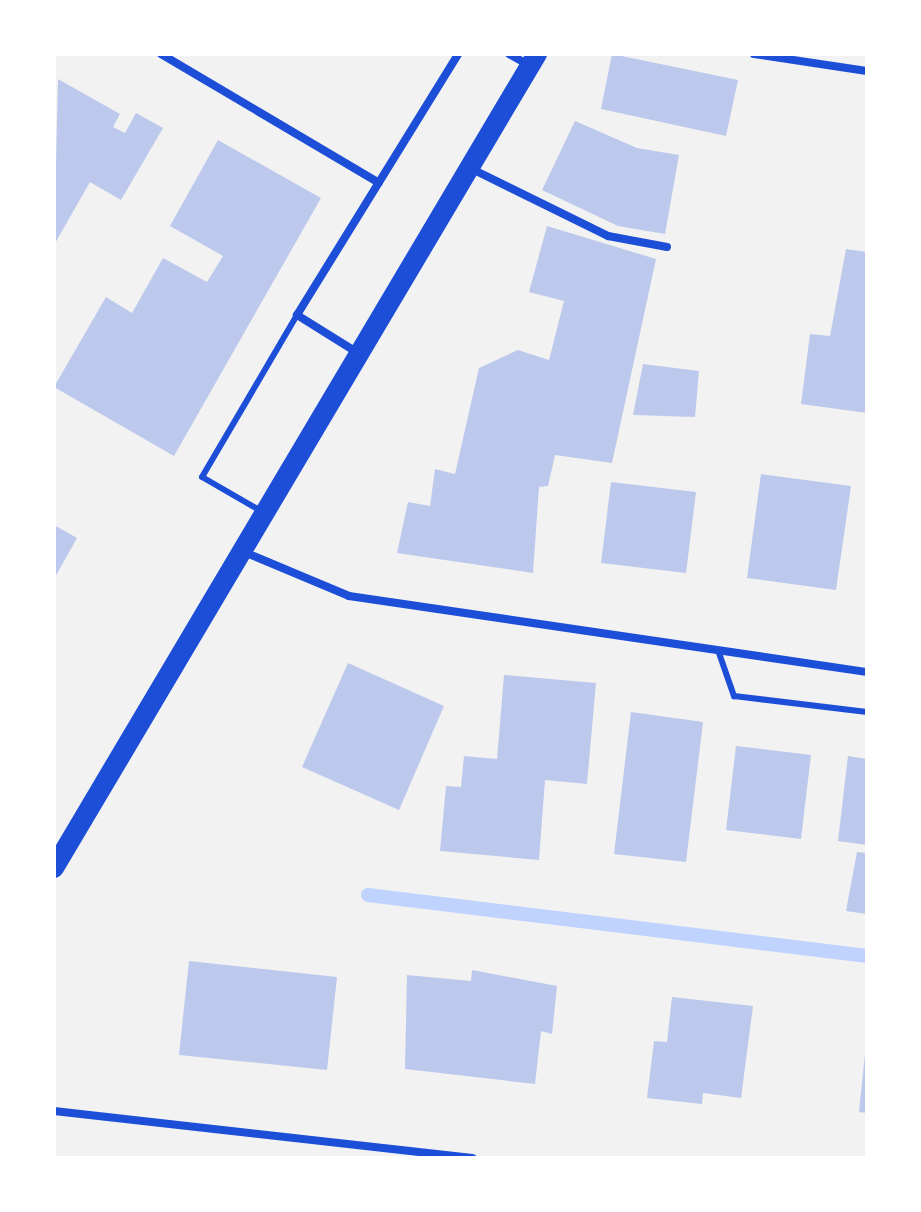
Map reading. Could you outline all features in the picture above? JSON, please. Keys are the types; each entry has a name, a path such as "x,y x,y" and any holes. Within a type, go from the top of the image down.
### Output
{"main road":[{"path":"54,868 533,60"}],"street":[{"path":"161,54 379,183"},
{"path":"358,353 297,315 458,54"},
{"path":"509,54 533,60"},
{"path":"754,54 867,71"},
{"path":"467,167 608,236 667,247"},
{"path":"240,550 349,596 719,653 867,672"},
{"path":"54,1111 472,1158"}],"lane":[{"path":"263,512 202,477 297,315"},
{"path":"719,653 734,696 867,712"}],"building":[{"path":"612,54 738,80 726,136 601,109"},
{"path":"58,79 120,114 113,127 125,133 136,113 163,128 121,200 90,182 54,245"},
{"path":"575,121 637,148 679,155 665,234 618,226 542,190"},
{"path":"218,140 321,198 174,456 54,387 106,297 132,313 163,258 207,282 223,256 170,226"},
{"path":"547,226 656,259 612,463 555,455 548,486 539,487 533,573 397,553 408,502 430,506 435,469 455,474 479,368 518,350 549,360 564,301 529,292"},
{"path":"846,249 867,252 867,413 801,404 810,334 830,336"},
{"path":"643,364 699,371 695,417 633,415"},
{"path":"761,474 851,486 836,590 747,578"},
{"path":"611,482 696,492 686,573 601,563"},
{"path":"54,525 77,538 54,579"},
{"path":"348,663 444,706 399,810 302,767"},
{"path":"504,675 596,683 587,784 545,780 539,860 440,851 446,786 461,787 464,756 497,759"},
{"path":"631,712 703,722 686,862 614,854"},
{"path":"736,746 811,755 801,839 726,830"},
{"path":"848,756 867,759 867,845 838,841"},
{"path":"857,852 867,853 867,914 846,911"},
{"path":"189,961 337,977 327,1070 179,1055"},
{"path":"472,970 557,986 552,1034 541,1031 535,1084 405,1069 407,975 471,981"},
{"path":"672,997 753,1006 741,1098 703,1093 702,1104 647,1098 654,1041 667,1042"},
{"path":"867,1054 867,1113 859,1112"}],"waterway":[{"path":"368,895 867,956"}]}
